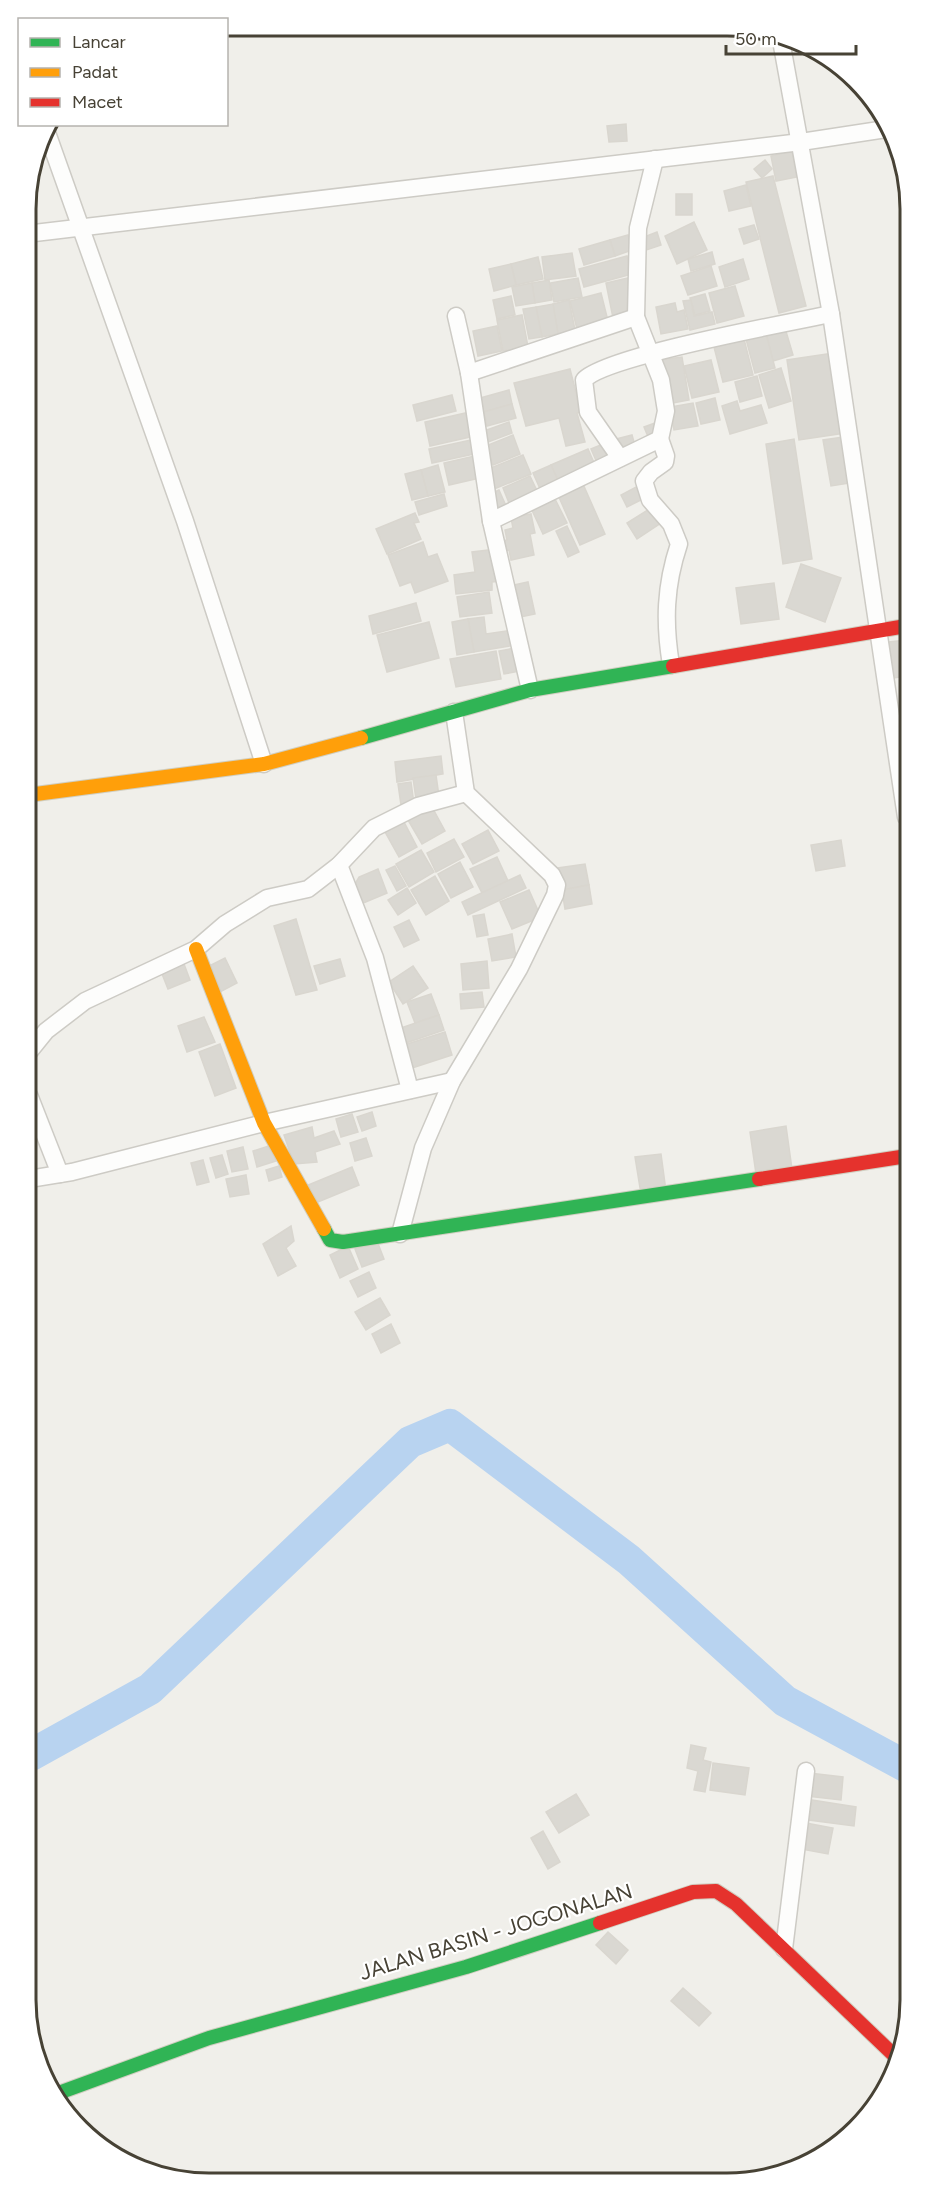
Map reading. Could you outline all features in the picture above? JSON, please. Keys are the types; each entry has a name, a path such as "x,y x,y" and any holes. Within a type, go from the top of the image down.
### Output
{"street":[{"path":"782,45 831,314 900,775"},
{"path":"36,233 801,142 881,130"},
{"path":"50,141 185,521 264,764"},
{"path":"655,159 638,228 636,317 661,380 666,411 660,440 666,456 665,462 651,472 644,481 650,500 671,524 680,544 668,582 665,604 665,631 670,665"},
{"path":"620,458 588,412 584,380 591,372 651,354 831,314"},
{"path":"456,316 469,373 491,521 530,690"},
{"path":"469,373 636,317"},
{"path":"491,521 660,440"},
{"path":"36,794 264,764 530,690 900,627"},
{"path":"400,1234 423,1148 452,1081 519,969 555,895 557,885 552,875 466,793 454,712"},
{"path":"36,1043 46,1031 85,1001 196,949 225,924 267,898 308,889 339,865 374,828 418,806 466,793"},
{"path":"339,865 375,958 410,1090"},
{"path":"196,949 264,1123 330,1240 344,1242 400,1234 900,1157"},
{"path":"36,1178 452,1081"},
{"path":"36,1113 60,1174"},
{"path":"784,1949 806,1771"},
{"name":"JALAN BASIN - JOGONALAN","path":"62,2092 209,2038 466,1967 693,1892 716,1891 736,1904 892,2053"}],"building":[{"path":"626,124 627,141 609,142 607,126"},
{"path":"792,151 797,177 776,181 771,156"},
{"path":"765,160 772,169 762,178 754,169"},
{"path":"773,176 806,306 779,313 746,182"},
{"path":"746,185 751,206 729,211 724,191"},
{"path":"676,194 692,194 692,215 676,215"},
{"path":"694,222 707,250 677,264 665,236"},
{"path":"754,225 759,239 744,244 739,229"},
{"path":"657,232 661,245 643,251 639,239"},
{"path":"628,235 632,250 615,256 610,240"},
{"path":"610,240 615,256 584,265 579,249"},
{"path":"712,252 715,264 691,271 688,259"},
{"path":"572,253 576,276 545,280 542,257"},
{"path":"627,256 632,274 584,287 579,269"},
{"path":"538,257 543,279 516,285 511,264"},
{"path":"743,259 749,279 725,287 719,267"},
{"path":"511,264 516,285 494,291 489,269"},
{"path":"711,266 717,286 688,295 681,276"},
{"path":"578,278 582,297 554,302 550,283"},
{"path":"628,278 635,314 613,318 606,283"},
{"path":"549,280 552,300 535,303 532,283"},
{"path":"532,283 535,303 516,306 512,287"},
{"path":"735,286 744,316 717,323 709,293"},
{"path":"601,293 608,321 577,329 570,301"},
{"path":"705,294 710,311 695,315 690,298"},
{"path":"511,296 515,315 497,319 493,300"},
{"path":"569,300 575,330 558,334 553,304"},
{"path":"691,300 694,316 712,312 715,324 690,330 683,301"},
{"path":"675,303 677,312 684,310 688,329 661,334 656,307"},
{"path":"553,304 558,334 542,337 536,307"},
{"path":"536,307 542,337 529,339 523,309"},
{"path":"522,315 528,347 503,351 497,320"},
{"path":"497,326 502,351 478,356 473,331"},
{"path":"785,328 793,355 773,361 766,334"},
{"path":"766,334 775,368 755,373 746,339"},
{"path":"744,339 753,375 723,382 714,347"},
{"path":"833,353 845,433 799,440 787,360"},
{"path":"682,357 689,400 667,404 660,360"},
{"path":"711,360 719,392 692,398 684,366"},
{"path":"781,368 791,401 769,408 759,375"},
{"path":"570,369 581,412 577,413 585,442 566,446 559,418 526,426 514,383"},
{"path":"757,376 762,396 740,402 735,382"},
{"path":"509,390 512,404 484,412 480,398"},
{"path":"452,395 456,411 417,421 413,405"},
{"path":"715,398 720,420 701,424 696,403"},
{"path":"737,401 740,411 761,405 767,423 730,434 722,406"},
{"path":"693,403 698,426 674,430 670,407"},
{"path":"512,404 516,418 487,426 484,412"},
{"path":"470,412 475,436 430,446 425,422"},
{"path":"509,422 512,433 488,442 484,431"},
{"path":"655,423 660,436 649,439 644,427"},
{"path":"513,435 520,454 493,465 486,446"},
{"path":"632,435 636,449 620,454 616,439"},
{"path":"843,437 850,483 831,486 823,440"},
{"path":"476,439 479,453 432,463 429,449"},
{"path":"794,439 812,559 783,564 766,444"},
{"path":"608,442 615,458 598,465 591,449"},
{"path":"588,449 596,467 559,483 551,465"},
{"path":"523,455 531,474 494,489 486,470"},
{"path":"475,456 480,478 449,485 444,463"},
{"path":"438,465 445,492 428,496 421,470"},
{"path":"551,465 559,483 541,491 533,473"},
{"path":"421,470 428,496 412,500 405,474"},
{"path":"530,476 539,495 511,508 503,488"},
{"path":"583,484 605,534 580,545 558,495"},
{"path":"640,485 647,497 627,507 621,495"},
{"path":"499,490 507,508 498,512 490,494"},
{"path":"444,494 447,506 419,515 415,502"},
{"path":"554,497 567,523 543,534 531,508"},
{"path":"651,508 661,523 637,539 627,523"},
{"path":"415,513 419,522 414,523 421,539 387,554 376,529"},
{"path":"531,514 535,533 530,534 534,555 511,560 509,550 503,551 501,541 507,540 505,530 513,528 511,518"},
{"path":"567,526 579,552 568,557 556,531"},
{"path":"423,542 428,557 437,554 448,581 415,593 411,582 400,586 388,555"},
{"path":"496,549 500,581 492,582 492,590 456,594 454,575 475,572 472,552"},
{"path":"801,564 841,578 825,622 786,607"},
{"path":"528,582 535,614 515,618 509,586"},
{"path":"774,583 779,619 741,624 736,588"},
{"path":"489,592 492,613 460,617 457,597"},
{"path":"416,603 421,621 373,634 369,616"},
{"path":"484,617 486,634 513,630 516,645 474,652 468,619"},
{"path":"468,619 474,652 457,655 452,622"},
{"path":"429,622 439,658 387,672 377,635"},
{"path":"900,641 900,677 894,678 889,642"},
{"path":"515,648 520,671 504,674 499,651"},
{"path":"496,651 501,679 456,687 450,659"},
{"path":"441,756 443,774 397,782 395,762"},
{"path":"436,775 439,796 416,799 413,778"},
{"path":"411,782 414,804 401,805 398,784"},
{"path":"432,807 445,831 422,844 408,820"},
{"path":"403,820 417,847 399,857 384,830"},
{"path":"488,830 499,851 473,864 462,844"},
{"path":"454,839 464,857 436,872 427,853"},
{"path":"841,840 845,866 816,871 811,845"},
{"path":"421,850 434,872 409,887 396,864"},
{"path":"497,857 508,881 482,893 470,869"},
{"path":"460,862 473,887 451,898 438,874"},
{"path":"585,864 589,885 562,890 558,868"},
{"path":"395,866 406,886 397,891 386,870"},
{"path":"378,869 387,893 361,904 355,884 359,877"},
{"path":"520,875 526,888 468,915 462,902"},
{"path":"435,876 449,901 426,915 411,890"},
{"path":"589,885 592,904 565,909 562,890"},
{"path":"407,888 416,903 398,915 388,900"},
{"path":"529,890 541,917 512,929 500,902"},
{"path":"484,914 488,935 477,937 473,916"},
{"path":"296,919 317,990 296,995 274,926"},
{"path":"409,920 419,940 404,947 394,927"},
{"path":"512,934 516,957 492,961 488,939"},
{"path":"225,958 237,983 218,993 205,968"},
{"path":"340,959 345,976 320,984 314,966"},
{"path":"487,961 489,988 463,990 461,964"},
{"path":"184,964 190,980 168,989 162,974"},
{"path":"413,966 428,988 403,1004 389,982"},
{"path":"482,992 484,1007 461,1009 460,994"},
{"path":"431,994 439,1015 415,1023 407,1002"},
{"path":"439,1015 444,1030 403,1044 398,1029"},
{"path":"204,1017 215,1042 187,1052 178,1026"},
{"path":"445,1032 452,1055 412,1068 404,1045"},
{"path":"220,1044 236,1088 215,1096 199,1052"},
{"path":"372,1112 376,1126 362,1131 357,1117"},
{"path":"352,1114 358,1132 341,1137 336,1119"},
{"path":"786,1126 792,1169 756,1174 750,1132"},
{"path":"312,1127 314,1138 334,1131 340,1144 315,1152 317,1162 294,1164 284,1135"},
{"path":"366,1138 372,1156 355,1161 350,1143"},
{"path":"272,1145 276,1161 257,1167 253,1151"},
{"path":"243,1147 248,1169 232,1172 227,1151"},
{"path":"661,1154 666,1191 641,1194 635,1157"},
{"path":"222,1155 228,1174 216,1178 210,1158"},
{"path":"203,1160 209,1182 197,1185 191,1163"},
{"path":"279,1166 282,1177 269,1181 266,1170"},
{"path":"352,1167 359,1185 313,1204 306,1186"},
{"path":"246,1175 249,1194 230,1197 226,1179"},
{"path":"291,1226 294,1241 286,1248 296,1266 278,1276 263,1244"},
{"path":"377,1241 384,1259 362,1267 355,1249"},
{"path":"348,1246 358,1269 340,1278 330,1255"},
{"path":"369,1272 376,1288 358,1297 350,1281"},
{"path":"380,1298 390,1315 366,1330 355,1312"},
{"path":"391,1324 400,1343 381,1353 372,1334"},
{"path":"691,1745 706,1748 703,1760 711,1762 705,1792 694,1790 698,1771 687,1768"},
{"path":"713,1763 749,1768 745,1795 710,1790"},
{"path":"809,1773 843,1777 841,1800 807,1796"},
{"path":"576,1794 589,1815 559,1833 546,1812"},
{"path":"812,1800 856,1807 854,1826 809,1820"},
{"path":"806,1823 833,1828 828,1854 801,1849"},
{"path":"543,1831 560,1862 548,1869 531,1838"},
{"path":"608,1932 628,1950 616,1964 596,1945"},
{"path":"683,1988 711,2013 699,2026 671,2001"}],"waterway":[{"path":"36,1752 150,1689 410,1442 450,1425 629,1560 785,1701 900,1763"}],"traffic: fast":[{"path":"361,738 530,690 673,666"},
{"path":"324,1229 330,1240 343,1242 759,1179"},
{"path":"62,2092 209,2038 466,1967 600,1923"}],"traffic: slow":[{"path":"36,794 264,764 361,738"},
{"path":"196,949 264,1123 324,1229"}],"traffic: jam":[{"path":"673,666 900,627"},
{"path":"759,1179 900,1157"},
{"path":"600,1923 693,1892 716,1891 736,1904 892,2053"}]}
